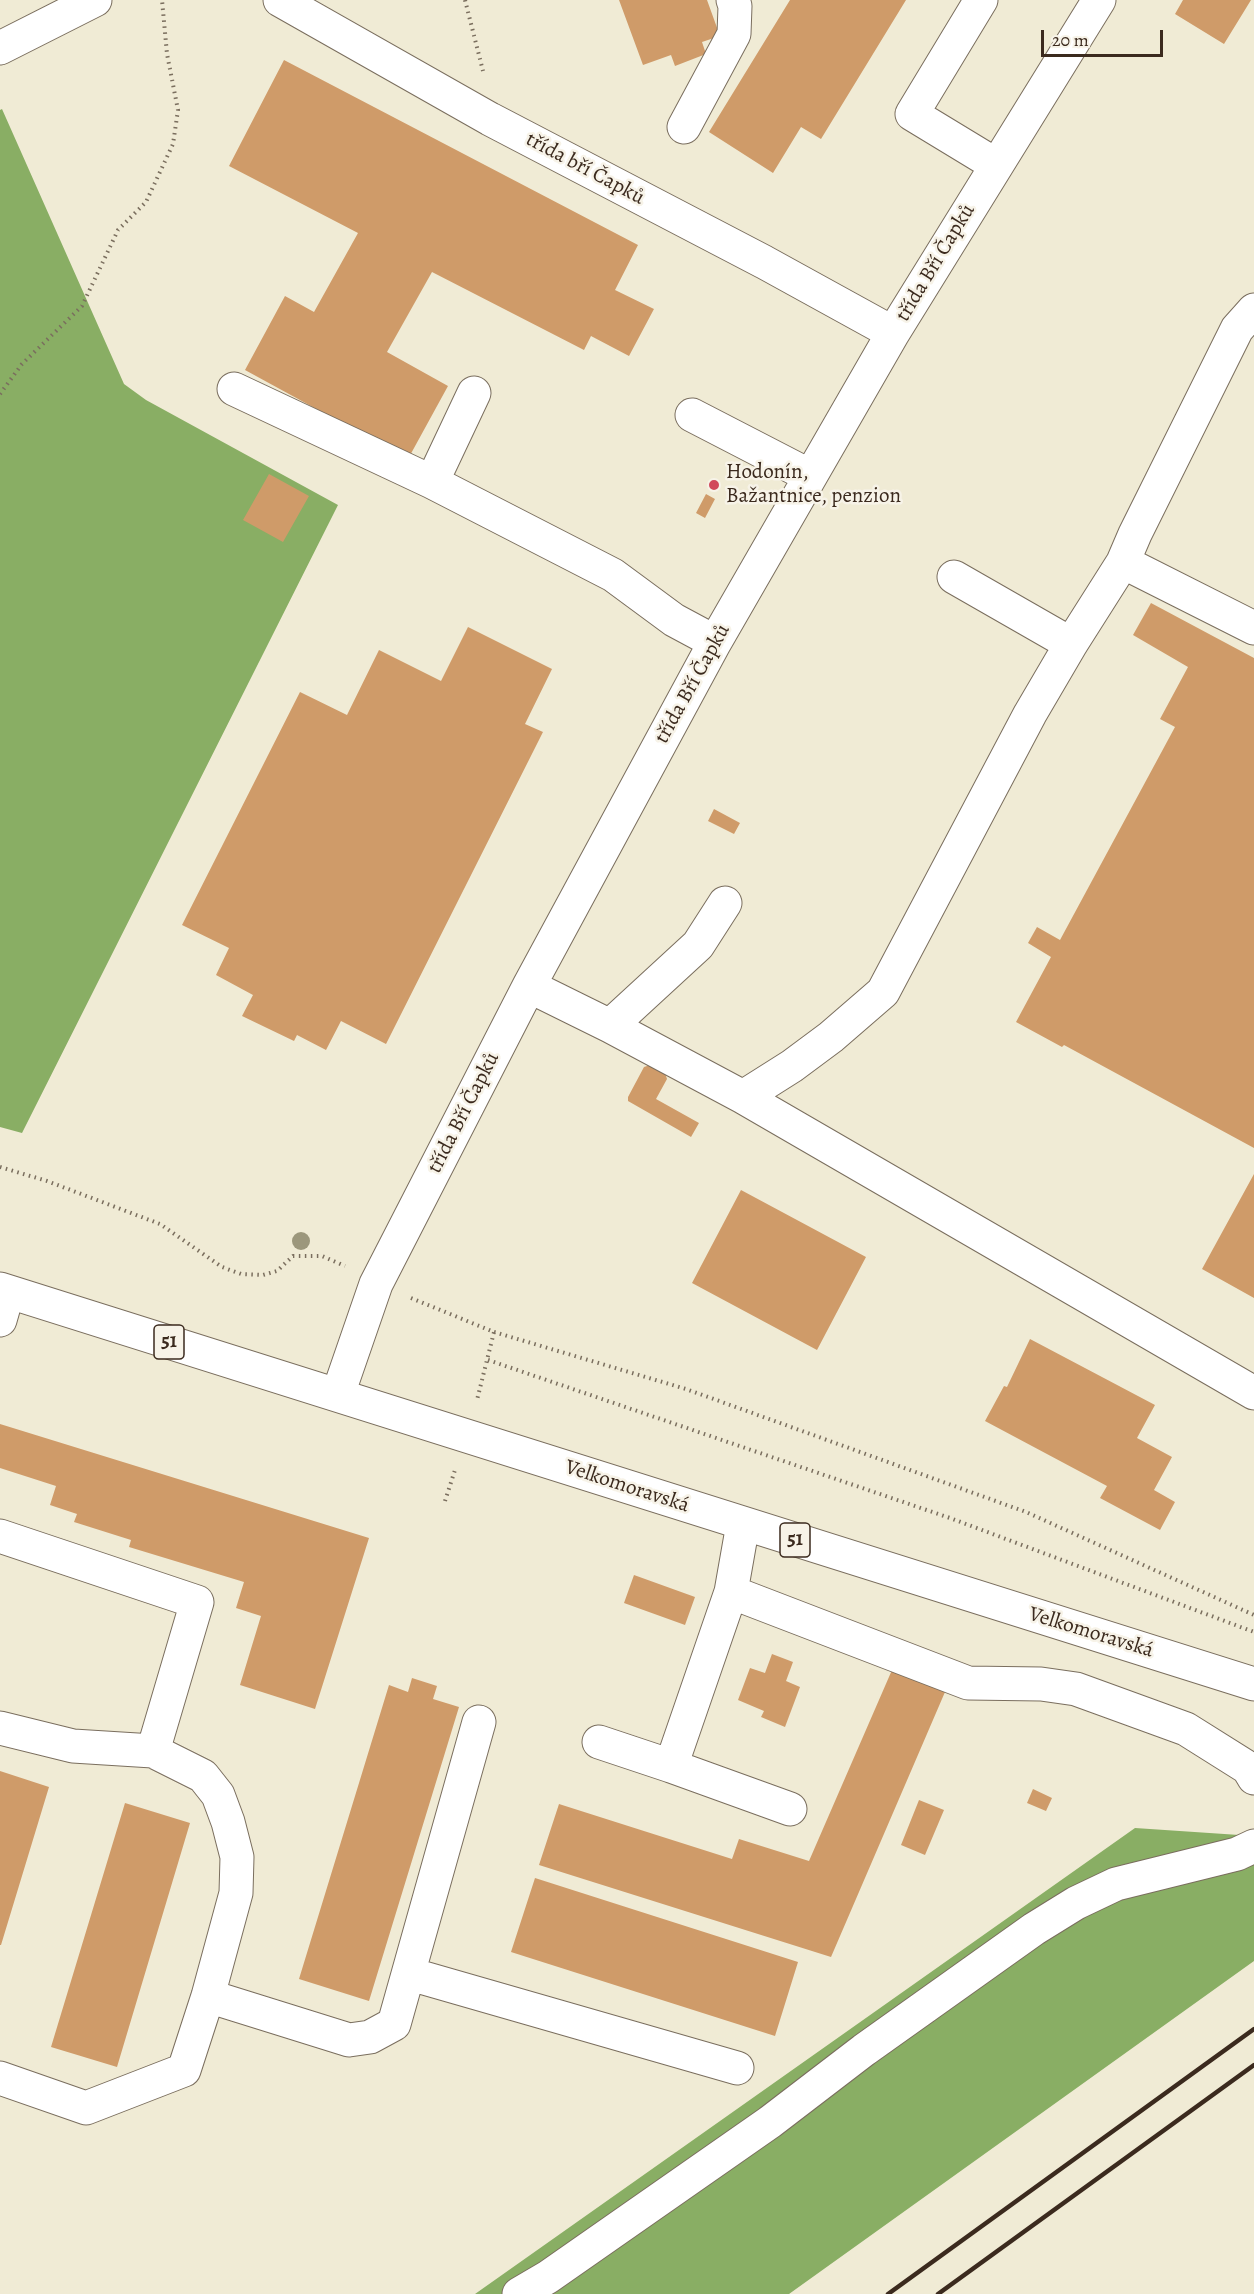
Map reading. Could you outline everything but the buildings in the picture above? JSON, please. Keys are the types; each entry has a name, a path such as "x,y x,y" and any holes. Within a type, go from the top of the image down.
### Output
{"street":[{"path":"0,48 95,0"},
{"name":"třída bří Čapků","path":"279,0 490,119 764,262 893,333"},
{"path":"684,127 734,34 735,6 733,0"},
{"path":"981,0 912,114 996,165"},
{"name":"třída Bří Čapků","path":"338,1394 376,1284 529,987 715,642 893,333 1099,0"},
{"path":"743,1097 792,1066 831,1037 883,992 1030,714 1123,562 1237,329 1254,310"},
{"path":"234,389 432,482 613,575 674,620 715,642"},
{"path":"432,482 474,393"},
{"path":"692,415 810,476"},
{"path":"1123,562 1254,628"},
{"path":"954,577 1071,644"},
{"path":"610,1026 698,945 725,903"},
{"path":"529,987 610,1026 743,1097 1254,1394"},
{"name":"Velkomoravská","path":"3,1300 338,1394 1254,1684"},
{"path":"671,1766 731,1592 743,1524"},
{"path":"0,1536 197,1602 153,1751"},
{"path":"731,1592 968,1683 1041,1684 1076,1689 1186,1729 1248,1768 1254,1778"},
{"path":"207,1996 349,2040 370,2037 394,2024 410,1974 479,1722"},
{"path":"0,1728 74,1746 153,1751 203,1776 218,1796 228,1822 237,1857 236,1893 184,2070 87,2108 0,2078"},
{"path":"599,1743 790,1809"},
{"path":"519,2294 548,2277 770,2122 864,2049 1034,1929 1116,1884 1237,1854 1254,1846"},
{"path":"410,1974 737,2068"}],"path":[{"path":"0,394 22,364 82,306 118,230 146,202 173,144 178,110 167,54 162,0"},
{"path":"465,0 480,59 490,119"},
{"path":"0,1167 68,1188 160,1224 222,1267 241,1274 263,1275 277,1271 293,1256 322,1256 376,1284 494,1332 686,1389 1026,1512 1254,1615"},
{"path":"494,1332 488,1360 950,1518 1254,1632"}],"green space":[{"path":"2,109 124,384 146,400 338,505 22,1133 0,1127 0,110"},
{"path":"1135,1828 1254,1836 1254,1961 789,2294 475,2294"}],"railway":[{"path":"888,2294 1254,2029"},
{"path":"938,2294 1254,2065"}],"place":[{"name":"Hodonín, Bažantnice, penzion","path":"714,485"}]}
